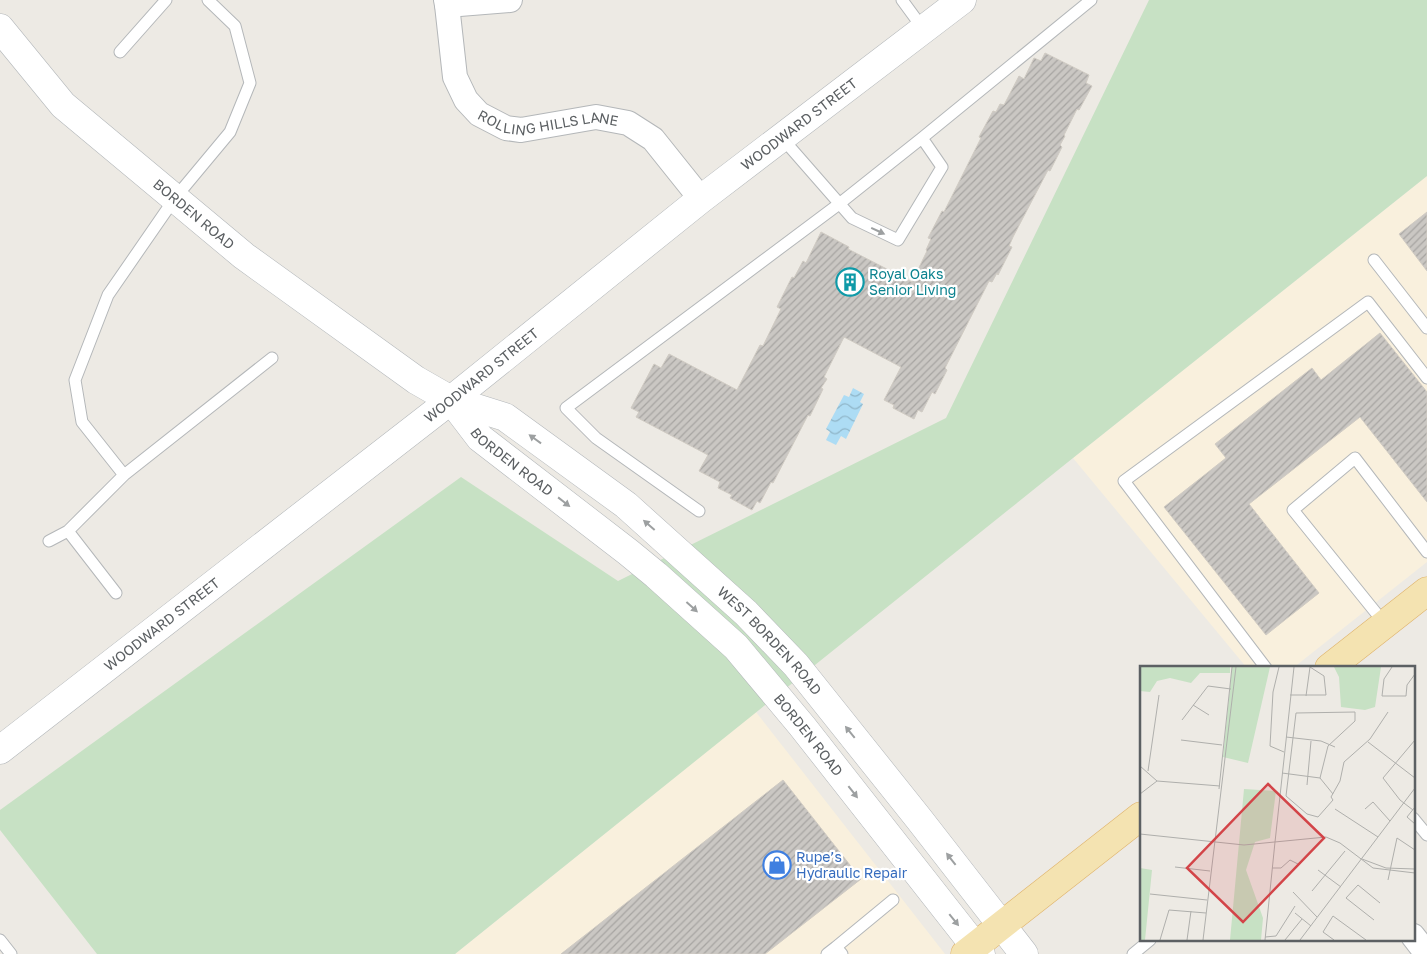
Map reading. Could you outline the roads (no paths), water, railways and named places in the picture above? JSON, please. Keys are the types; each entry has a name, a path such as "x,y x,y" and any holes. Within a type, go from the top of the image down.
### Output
{"main road":[{"name":"WOODWARD STREET","path":"0,750 451,400 701,199 962,0"},
{"name":"BORDEN ROAD","path":"0,28 63,105 244,256 416,380 451,400 480,438 656,575 736,647 802,726 974,951"},
{"name":"WEST BORDEN ROAD","path":"451,400 505,417 626,505 746,613 796,665 1024,954"},
{"path":"1332,666 1427,591"},
{"path":"974,951 1002,925 1140,817"}],"street":[{"name":"ROLLING HILLS LANE","path":"510,0 447,3 455,77 466,100 479,114 506,128 522,130 596,117 628,123 653,139 701,199"},
{"path":"1414,937 1427,954"}],"lane":[{"path":"120,52 166,0"},
{"path":"124,475 82,422 75,380 108,295 175,198 230,132 250,83 235,26 208,0"},
{"path":"902,0 924,30"},
{"path":"699,511 596,438 566,408 839,204 1090,0"},
{"path":"782,138 852,218 898,240 942,168 922,138"},
{"path":"1374,260 1427,328"},
{"path":"1264,666 1124,481 1368,302 1427,378"},
{"path":"49,541 68,530 124,475 272,358"},
{"path":"1385,624 1293,510 1355,458 1427,552"},
{"path":"68,530 116,593"},
{"path":"1414,819 1427,835"},
{"path":"835,952 893,900"},
{"path":"0,940 11,954"},
{"path":"1132,954 1147,942"}],"water":[{"path":"853,388 864,394 860,402 863,404 846,439 841,436 836,445 826,440 830,432 826,429 844,395 849,397"}],"place":[{"name":"Royal Oaks Senior Living","path":"850,282"},
{"name":"Rupe’s Hydraulic Repair","path":"777,865"}]}
